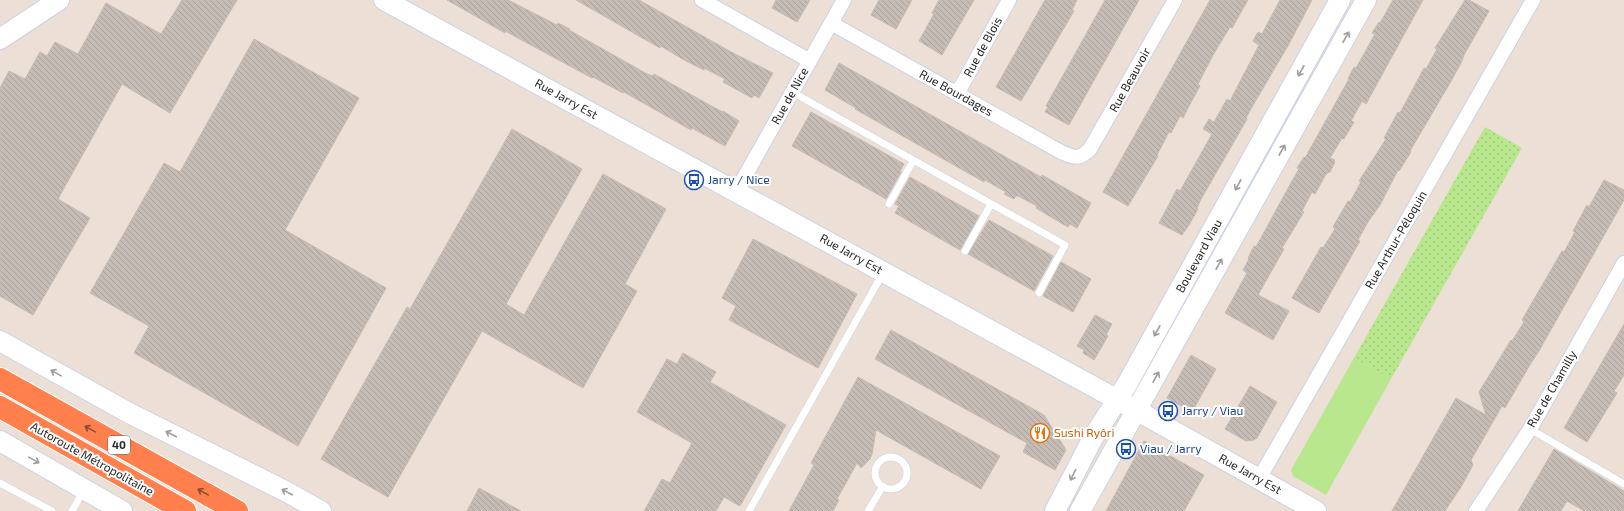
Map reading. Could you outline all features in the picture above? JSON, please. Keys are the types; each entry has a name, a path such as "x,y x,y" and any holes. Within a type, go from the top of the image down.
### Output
{"highway":[{"name":"40","path":"0,379 237,511"},
{"name":"Autoroute Métropolitaine","path":"0,407 185,511"}],"main road":[{"path":"0,39 59,0"},
{"name":"Rue Jarry Est","path":"384,0 1118,400 1316,511"},
{"name":"Boulevard Viau","path":"1055,511 1094,436 1118,400 1340,0"},
{"name":"Boulevard Viau","path":"1080,511 1366,0"},
{"path":"0,341 129,413 278,487 321,511"},
{"path":"2,446 85,489 122,511"}],"street":[{"path":"702,0 810,61"},
{"name":"Rue de Nice","path":"736,192 844,0"},
{"name":"Rue de Blois","path":"957,94 1010,0"},
{"name":"Rue Beauvoir","path":"1082,157 1090,150 1098,137 1175,0"},
{"name":"Rue Arthur-Péloquin","path":"1259,479 1533,0"},
{"name":"Rue Bourdages","path":"831,24 1061,152 1072,157 1082,157"},
{"name":"Rue de Chamilly","path":"1476,511 1530,429 1624,263"}],"lane":[{"path":"792,92 1065,245 1039,293"},
{"path":"889,204 913,161"},
{"path":"965,251 991,204"},
{"path":"748,511 883,272"},
{"path":"1530,429 1624,484"},
{"path":"891,457 901,460 906,469 906,479 898,487 893,488 883,486 879,482 876,473 878,464 882,460 891,457"},
{"path":"0,483 52,511"},
{"path":"868,511 883,486"},
{"path":"72,511 85,489"}],"green space":[{"path":"1485,127 1522,148 1391,379 1354,358"},
{"path":"1354,358 1391,379 1326,495 1293,476 1291,470"}],"building":[{"path":"182,0 237,0 170,113 122,84 58,199 90,218 33,315 0,296 0,88 9,71 25,79 40,52 47,56 55,42 78,54 106,3 161,34"},
{"path":"447,0 508,0 557,25 558,23 570,29 569,30 647,74 653,76 654,74 739,121 725,146 692,128 691,130 624,92 623,93 593,77 592,78 505,31 505,33"},
{"path":"576,0 639,0 733,53 773,73 759,98 754,95 752,98 723,82 725,79 684,60 661,46 660,48"},
{"path":"776,0 810,0 797,22 772,8"},
{"path":"879,0 912,0 896,29 871,15"},
{"path":"939,0 974,0 942,55 919,41 934,14 932,13"},
{"path":"1045,0 1077,0 1072,10 1074,11 1021,101 996,87"},
{"path":"1105,0 1139,0 1069,125 1045,112 1048,107 1046,106"},
{"path":"1210,0 1248,0 1232,28 1230,27 1213,55 1198,84 1200,86 1183,118 1180,116 1171,133 1169,132 1157,155 1158,156 1128,206 1103,192"},
{"path":"1280,0 1312,0 1289,44 1200,201 1197,208 1198,209 1182,235 1159,223 1177,189 1180,191 1212,134 1203,129 1209,119 1214,122 1227,99 1230,101 1259,45 1253,41 1258,32 1262,34"},
{"path":"1393,0 1423,0 1366,104 1362,101 1351,121 1354,122 1330,158 1335,160 1335,162 1330,172 1326,174 1315,194 1312,192 1302,211 1304,212 1282,248 1284,249 1258,295 1289,311 1273,340 1225,313 1247,273 1243,270 1254,246 1256,247 1299,169 1297,168 1304,157 1305,158 1349,79 1354,67 1356,68 1375,34 1372,33 1379,22 1380,23"},
{"path":"1465,0 1469,0 1489,11 1450,83 1410,151 1411,152 1399,171 1398,170 1380,205 1368,222 1358,240 1360,241 1319,313 1292,298 1321,247 1323,248 1335,229 1333,227 1348,201 1350,202 1361,182 1359,181 1386,139 1384,138 1398,112 1400,113 1424,68 1426,69 1437,49 1435,48"},
{"path":"254,39 359,98 285,230 386,288 298,446 134,353 149,326 90,293 164,163 180,172"},
{"path":"839,63 1041,177 1042,175 1091,203 1077,228 1070,224 1068,227 1036,208 1037,206 1018,196 1014,199 1004,194 1006,192 985,180 984,182 855,109 856,108 825,90"},
{"path":"811,112 904,164 886,199 792,146"},
{"path":"512,129 582,169 506,304 524,315 603,174 666,209 625,284 637,291 583,388 482,331 388,497 321,459 407,307 410,309"},
{"path":"910,177 979,216 960,250 895,213 899,206 895,204"},
{"path":"1604,180 1624,190 1624,200 1539,351 1505,408 1502,406 1471,460 1473,465 1461,487 1445,511 1392,511 1456,398 1486,415 1479,392 1511,340 1512,341 1524,322 1522,320 1562,251 1564,252 1587,205 1589,207"},
{"path":"989,220 1053,256 1034,291 968,254"},
{"path":"753,239 857,294 818,368 729,320 736,306 722,298"},
{"path":"1061,262 1091,279 1073,312 1043,296"},
{"path":"1095,315 1112,324 1106,335 1108,336 1094,360 1083,353 1084,350 1077,346"},
{"path":"1624,324 1624,375 1614,391 1617,393 1587,442 1564,428"},
{"path":"891,330 1044,415 1066,450 1055,470 1023,452 1027,443 875,359"},
{"path":"683,353 716,372 710,382 786,425 740,506 724,497 716,511 644,511 662,479 670,483 692,443 637,412 667,359 677,364"},
{"path":"1191,355 1216,369 1192,412 1167,398"},
{"path":"858,377 1000,456 981,489 876,430 870,459 861,468 857,463 837,499 839,500 833,511 789,511 814,465 811,463"},
{"path":"1250,386 1277,402 1257,438 1246,441 1225,429"},
{"path":"1144,441 1204,475 1184,511 1106,511"},
{"path":"1554,449 1624,491 1624,511 1584,511 1567,501 1561,511 1518,511"},
{"path":"479,488 521,511 467,511"}],"place":[{"name":"Jarry / Nice","path":"694,180"},
{"name":"Jarry / Viau","path":"1168,411"},
{"name":"Sushi Ryôri","path":"1040,433"},
{"name":"Viau / Jarry","path":"1126,449"}]}
